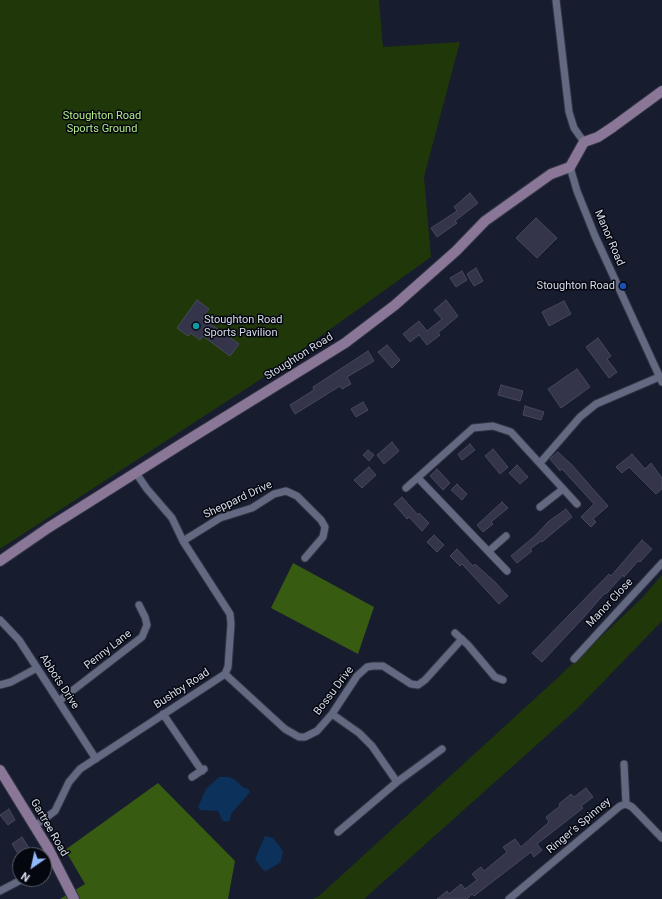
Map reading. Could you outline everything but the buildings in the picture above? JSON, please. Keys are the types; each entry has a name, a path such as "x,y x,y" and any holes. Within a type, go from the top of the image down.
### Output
{"main road":[{"path":"570,166 584,142 598,137 614,128 662,91"},
{"name":"Stoughton Road","path":"0,561 136,473 345,343 395,304 456,251 485,222 551,174 570,166"},
{"name":"Gartree Road","path":"0,770 47,847"},
{"name":"Gartree Road","path":"52,856 74,899"}],"street":[{"path":"556,0 569,112 574,128 584,142"},
{"name":"Manor Road","path":"570,166 577,190 595,236 661,379"},
{"path":"540,463 580,417 596,404 661,379"},
{"path":"406,488 473,428 494,426 511,432 577,504"},
{"name":"Bushby Road","path":"35,826 55,811 74,775 225,674 230,655 230,614 183,541 168,512 147,489 136,473"},
{"path":"418,478 507,571"},
{"path":"540,507 563,489"},
{"name":"Sheppard Drive","path":"183,541 220,518 252,508 274,494 286,491 297,496 321,520 325,527 323,537 305,558"},
{"path":"488,551 506,536"},
{"name":"Manor Close","path":"574,659 662,563"},
{"name":"Penny Lane","path":"59,701 142,637 147,625 139,605"},
{"name":"Abbots Drive","path":"0,620 19,640 96,759"},
{"path":"455,633 495,677 503,680"},
{"name":"Bossu Drive","path":"225,674 285,730 299,737 312,734 332,714 357,676 367,668 373,666 384,666 411,684 418,685 425,680 462,639"},
{"path":"0,685 11,682 37,668"},
{"path":"164,714 203,770 192,777"},
{"path":"332,714 359,733 372,746 397,782"},
{"path":"338,832 397,782 442,749"},
{"path":"624,764 626,804"},
{"name":"Ringer's Spinney","path":"509,899 620,806 626,804 632,807 662,838"},
{"path":"0,891 12,885"}],"green space":[{"name":"Stoughton Road Sports Ground","path":"0,0 379,0 383,47 460,42 424,177 431,257 258,381 0,549"},
{"path":"293,563 374,607 358,654 271,608"},
{"path":"662,575 662,621 578,708 364,899 313,899 319,896 552,683 641,599"},
{"path":"158,783 235,861 228,899 60,899 85,884 65,850"}],"water":[{"path":"219,777 234,779 250,792 231,814 230,820 226,822 222,820 218,811 200,810 198,807 206,789"},
{"path":"265,836 273,838 283,851 281,862 266,871 263,870 255,859"}],"place":[{"name":"Stoughton Road","path":"623,286"},
{"name":"Stoughton Road Sports Pavilion","path":"196,326"}]}
